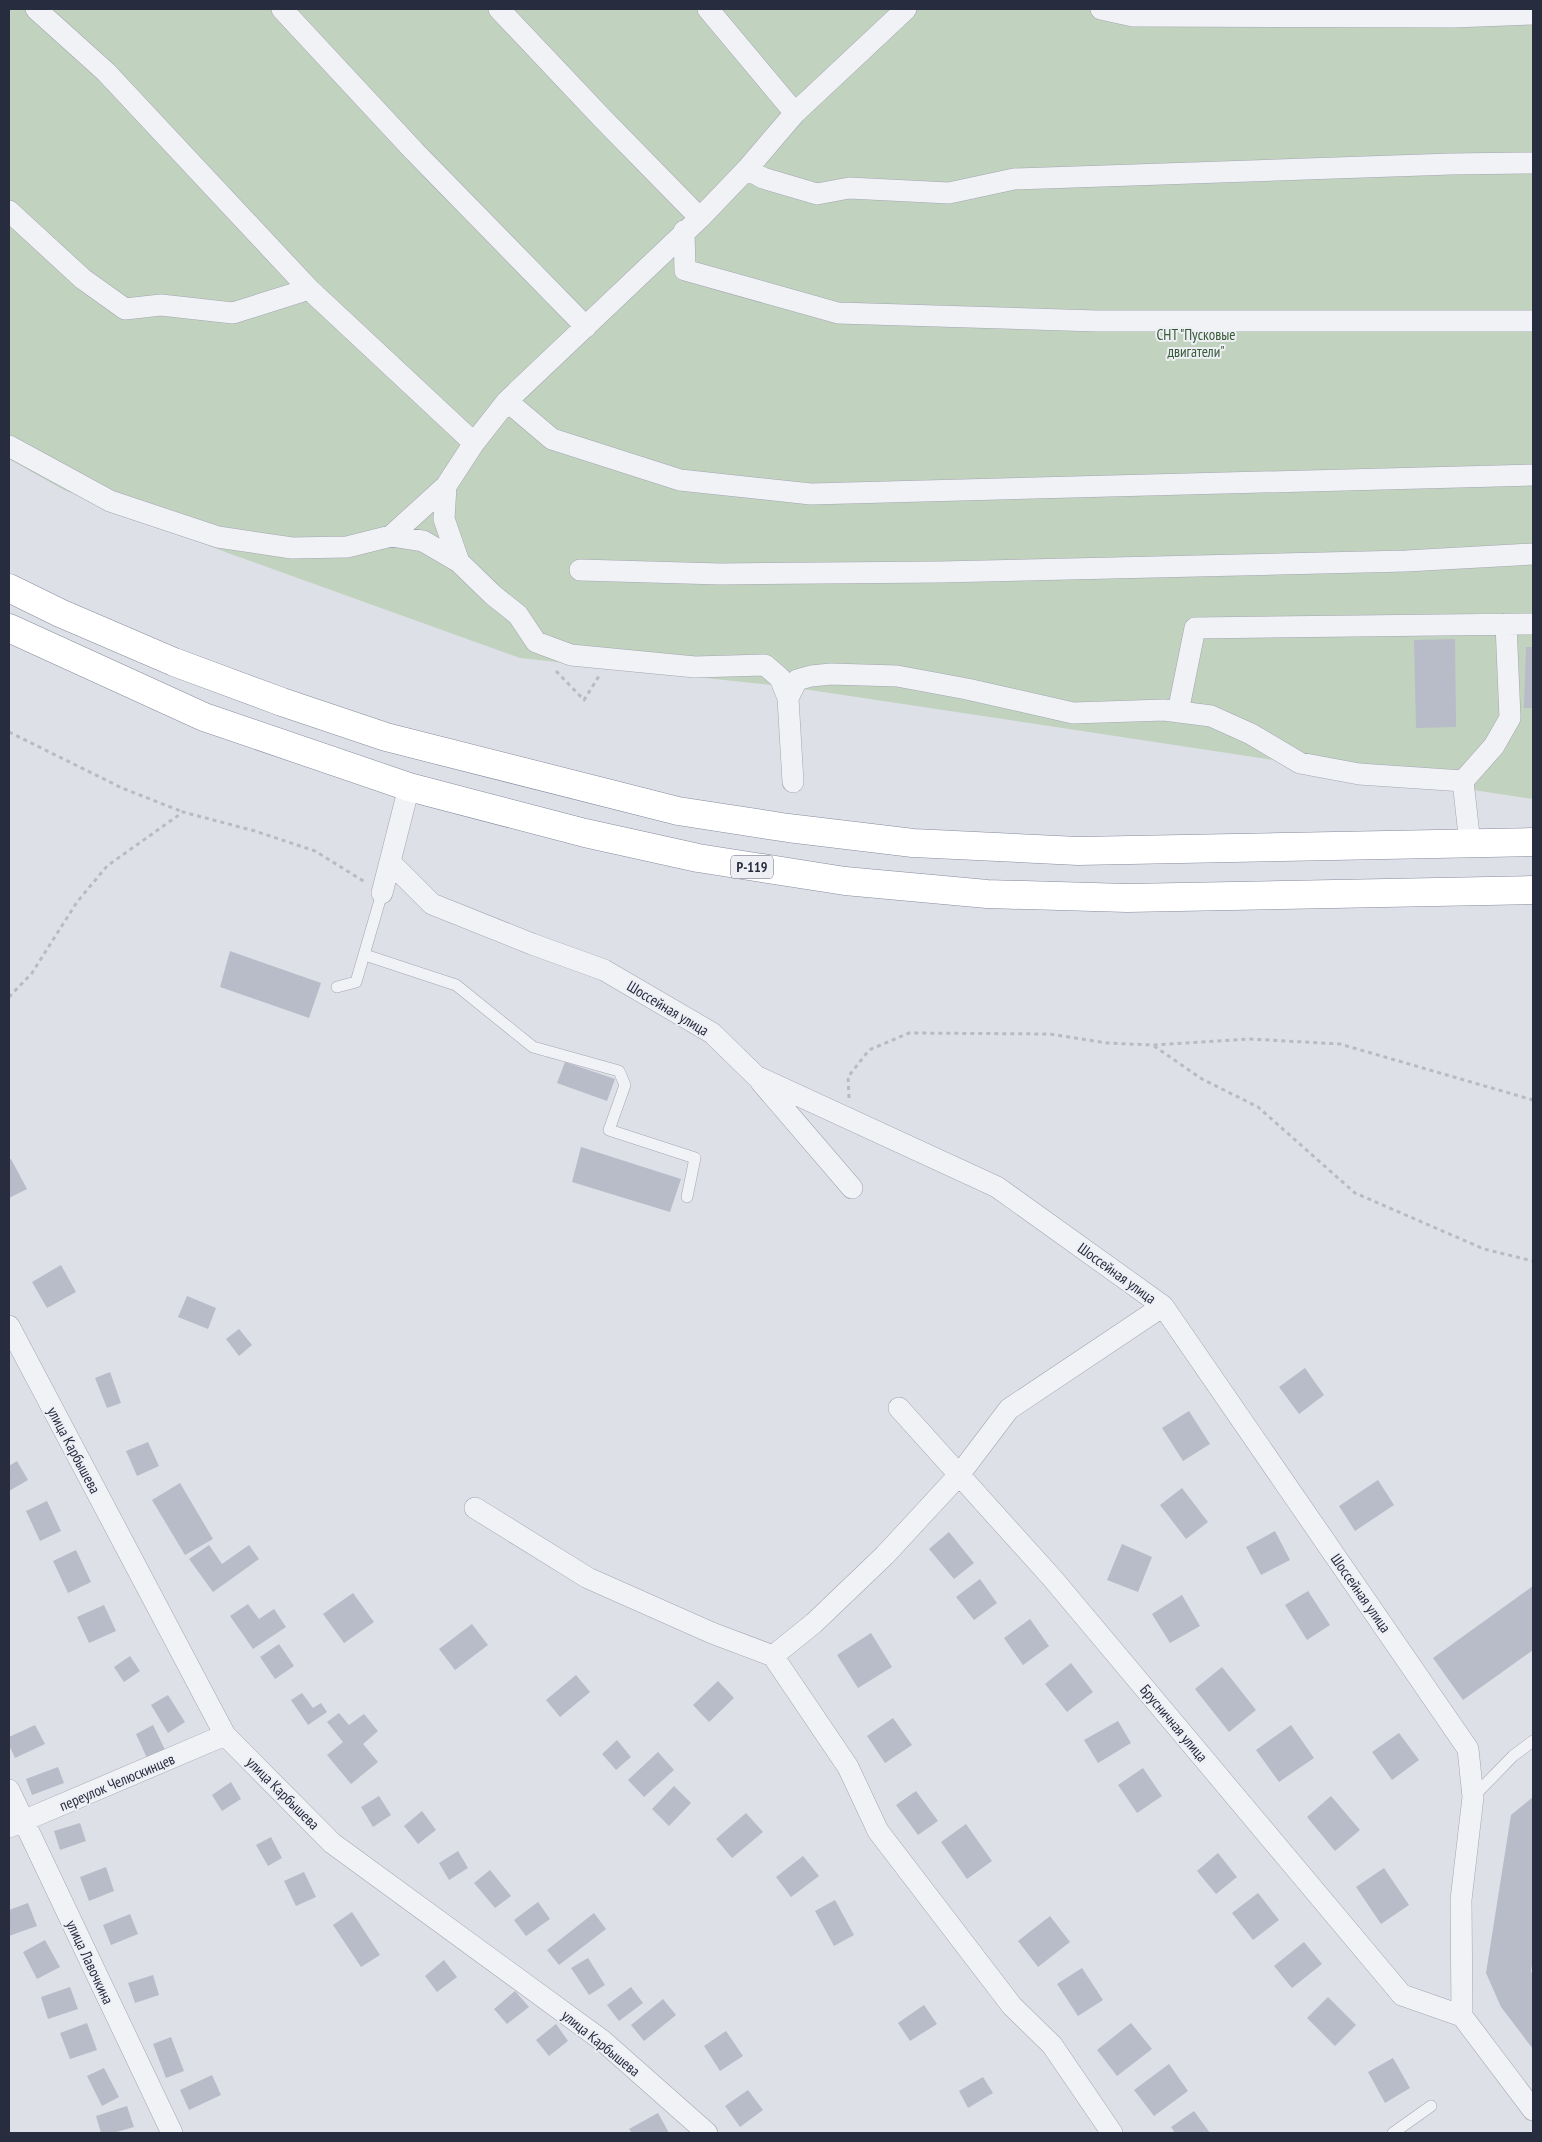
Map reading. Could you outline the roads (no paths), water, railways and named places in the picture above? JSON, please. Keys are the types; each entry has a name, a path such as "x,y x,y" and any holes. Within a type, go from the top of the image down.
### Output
{"highway":[{"path":"9,588 60,613 174,662 386,737 678,811 788,828 913,843 1078,851 1533,842"},
{"name":"Р-119","path":"9,628 204,717 409,787 584,833 698,858 873,883 987,894 1126,898 1533,890"}],"street":[{"path":"36,9 106,72 310,289 474,443"},
{"path":"282,9 414,151 586,328"},
{"path":"499,9 603,119 692,225 685,270 838,314 1097,321 1533,321"},
{"path":"708,9 795,113"},
{"path":"391,536 446,486 474,443 507,400 586,328 692,225 747,169 795,113 906,9"},
{"path":"1101,9 1133,16 1454,17 1533,14"},
{"path":"747,169 763,178 817,194 849,188 949,193 1014,179 1441,164 1533,163"},
{"path":"9,211 83,279 125,309 161,305 233,312 310,289"},
{"path":"507,400 552,439 680,480 811,494 1533,475"},
{"path":"9,446 110,501 218,537 292,548 347,547 391,536 423,540 459,562 493,595 518,615 536,642 571,655 695,667 765,665 780,678 788,698 793,782"},
{"path":"446,486 444,519 459,562"},
{"path":"580,570 720,574 950,572 1406,561 1533,554"},
{"path":"1470,844 1462,781 1494,746 1510,718 1506,624"},
{"path":"1178,712 1195,628 1533,624"},
{"path":"788,698 797,680 811,676 831,674 898,676 967,688 1073,713 1164,710 1212,716 1251,734 1300,763 1359,774 1462,781"},
{"path":"382,893 409,787"},
{"name":"Шоссейная улица","path":"391,863 432,904 532,944 604,970 712,1034 756,1076 997,1187 1163,1306 1468,1749 1473,1797 1461,1900 1462,2016"},
{"path":"756,1076 852,1188"},
{"path":"773,1656 814,1623 885,1555 959,1475 1009,1409 1163,1306"},
{"name":"улица Карбышева","path":"9,1326 224,1736 332,1843 603,2041 707,2133"},
{"name":"Брусничная улица","path":"899,1408 1053,1579 1402,1995 1462,2016"},
{"path":"475,1508 588,1578 712,1633 773,1656 848,1767 878,1831 1012,2006 1052,2045 1112,2133"},
{"name":"переулок Челюскинцев","path":"17,1825 224,1736"},
{"name":"улица Лавочкина","path":"9,1790 17,1825 172,2133"},
{"path":"1462,2016 1533,2110"}],"lane":[{"path":"337,987 356,982 382,893"},
{"path":"364,955 456,985 533,1046 619,1071 625,1085 609,1130 695,1158 687,1197"},
{"path":"1473,1797 1513,1756 1533,1741"},
{"path":"1393,2133 1431,2106"}],"park label":[{"name":"СНТ \"Пусковые двигатели\"","path":"1196,342"}]}
